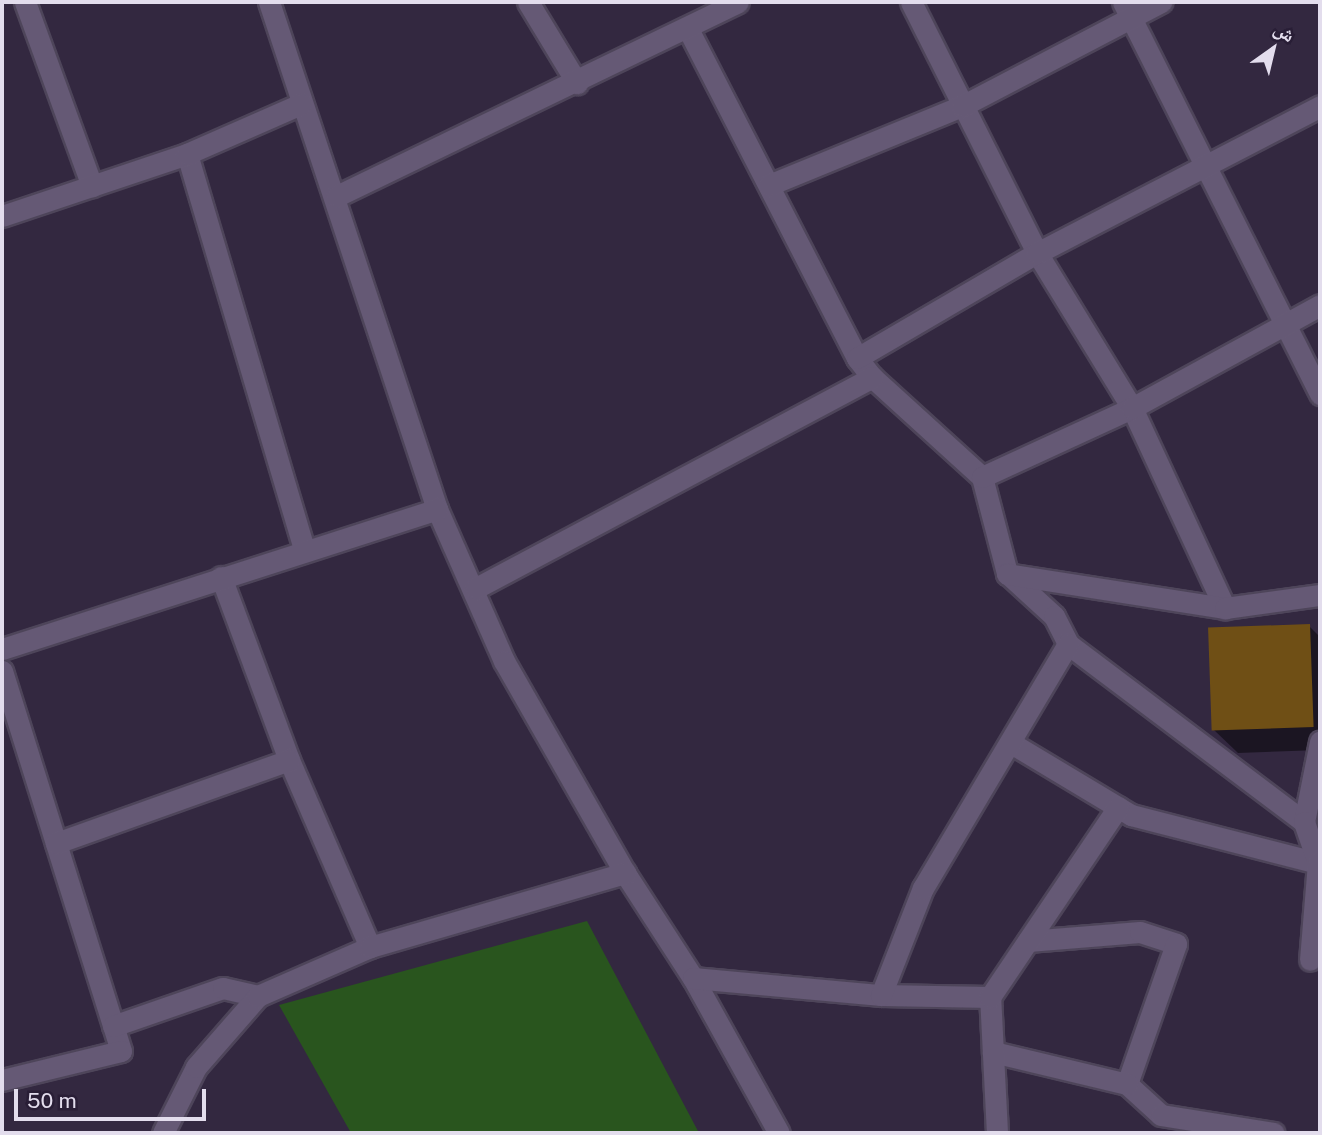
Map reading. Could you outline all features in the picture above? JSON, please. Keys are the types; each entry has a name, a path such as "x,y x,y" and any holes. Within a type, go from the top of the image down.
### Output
{"street":[{"path":"24,2 92,186"},
{"path":"269,2 301,104 337,197 437,509 476,588 504,661 625,873 693,978 779,1133"},
{"path":"527,2 577,83"},
{"path":"337,197 577,83 738,2"},
{"path":"911,2 1037,253 1132,408 1225,608"},
{"path":"769,185 962,106 1127,10 1161,2"},
{"path":"1127,10 1208,166 1320,394"},
{"path":"688,29 857,358 872,377 982,477 1007,573 1054,616 1068,643 1304,822"},
{"path":"2,216 187,154 301,104"},
{"path":"857,358 1037,253 1320,106"},
{"path":"187,154 304,548"},
{"path":"982,477 1132,408 1320,305"},
{"path":"476,588 872,377"},
{"path":"2,649 304,548 437,509"},
{"path":"1007,573 1225,608 1320,595"},
{"path":"221,577 289,760 370,947"},
{"path":"881,995 923,888 1068,643"},
{"path":"2,671 121,1051 3,1076"},
{"path":"1310,960 1317,857 1304,822 1320,742"},
{"path":"1011,743 1131,815 1317,857"},
{"path":"56,843 289,760"},
{"path":"997,1133 990,997 1118,807"},
{"path":"163,1133 196,1067 257,996 370,947 625,873"},
{"path":"1028,940 1140,932 1176,944 1127,1084"},
{"path":"693,978 881,995 990,997"},
{"path":"113,1026 223,988 257,996"},
{"path":"993,1052 1127,1084 1162,1124 1274,1133"}],"green space":[{"path":"587,921 699,1133 351,1133 279,1005"}],"building":[{"path":"1310,624 1314,727 1212,730 1208,628"}]}
